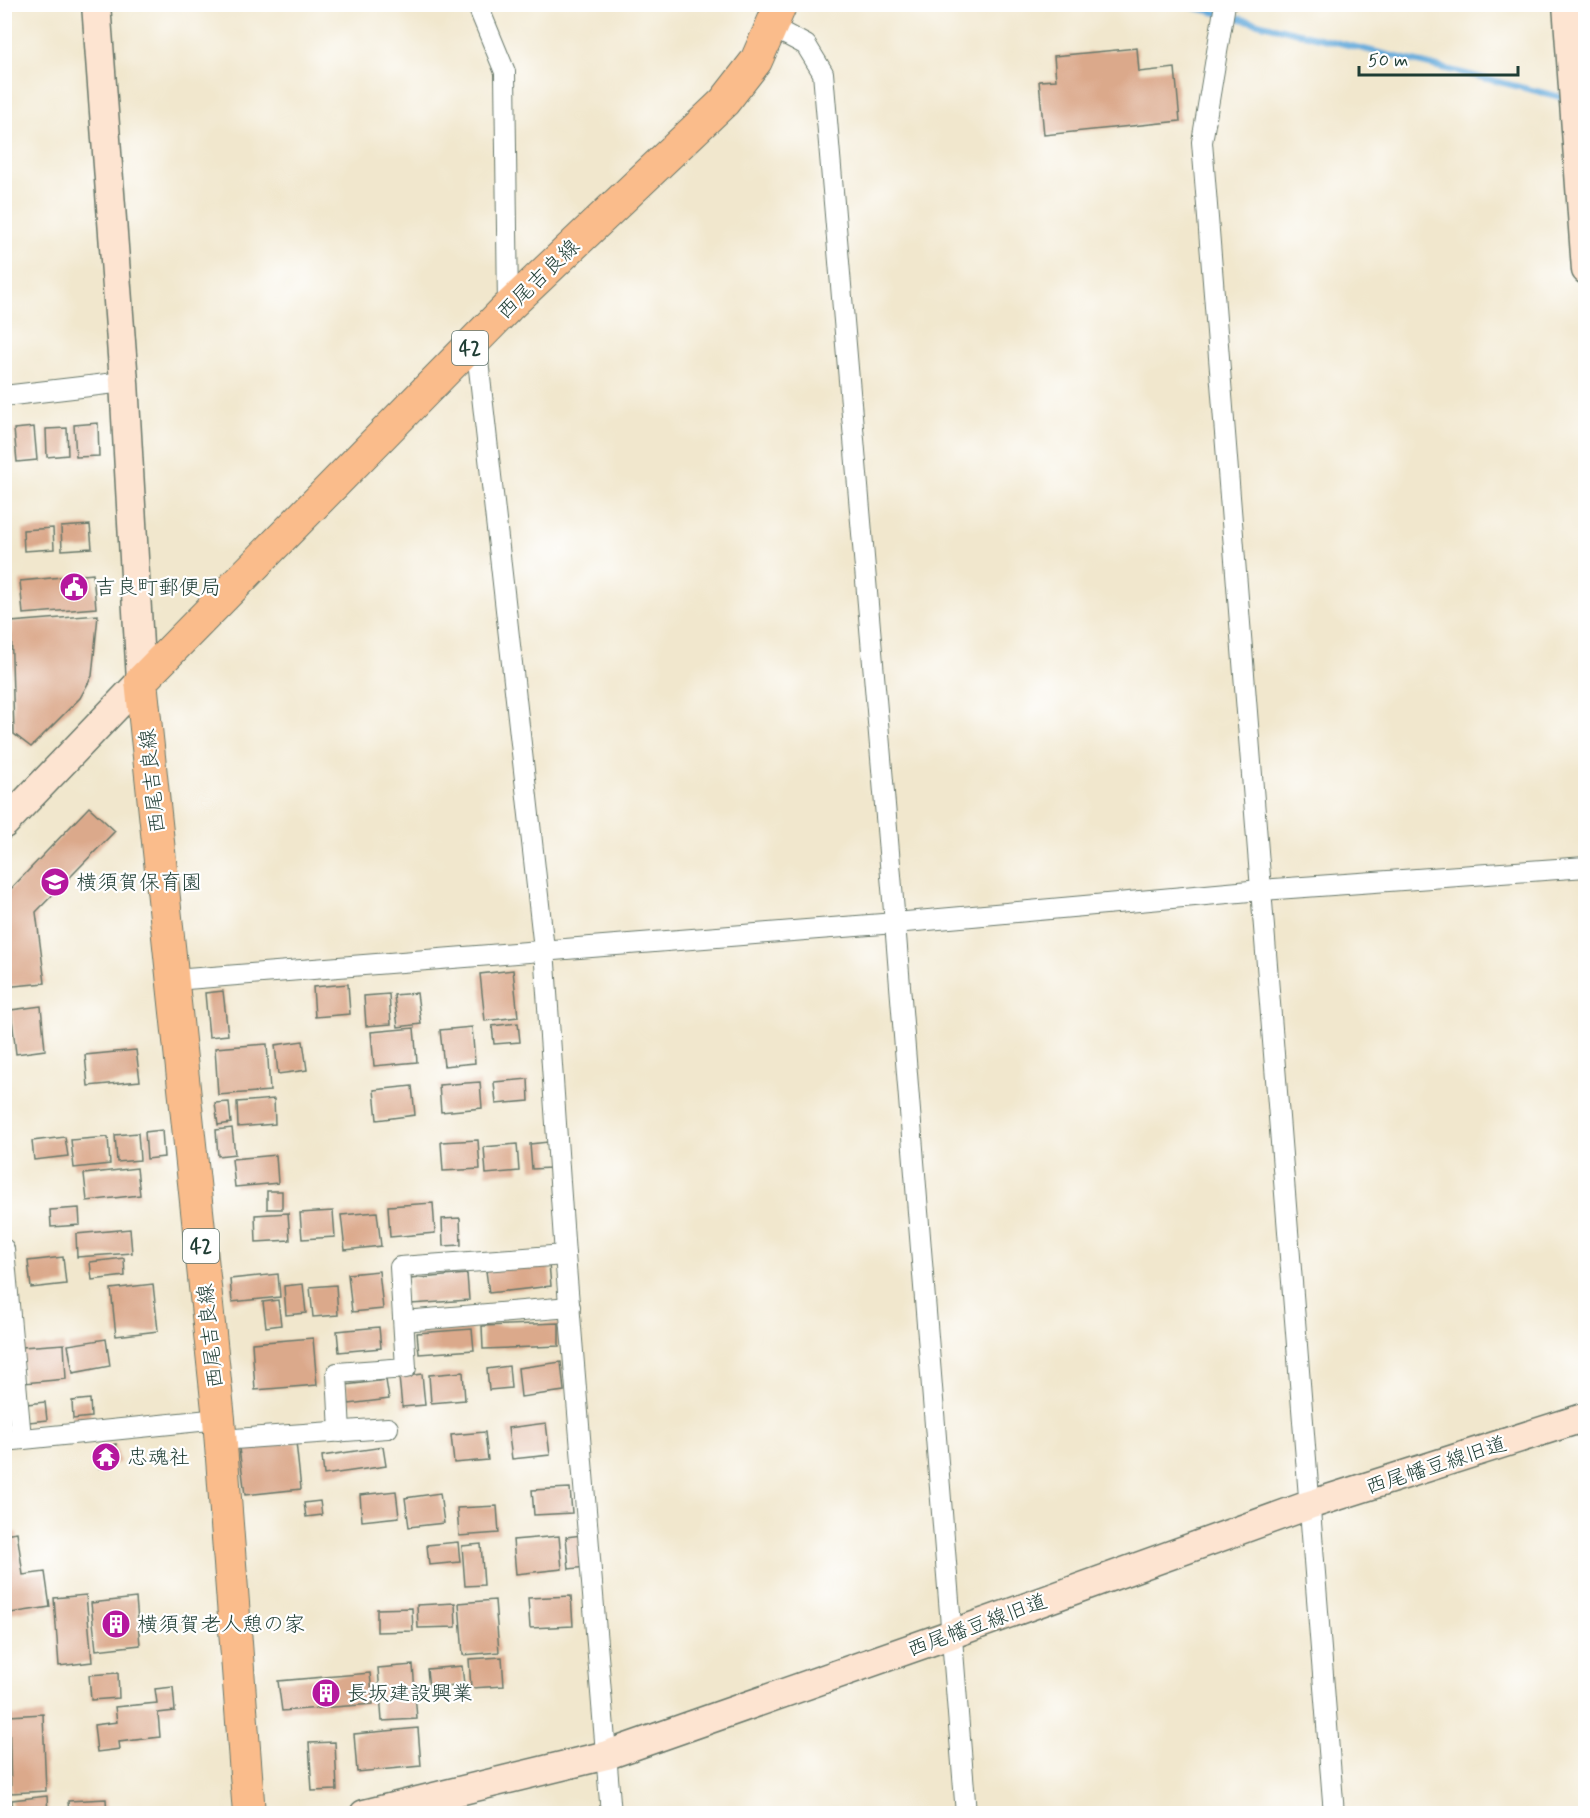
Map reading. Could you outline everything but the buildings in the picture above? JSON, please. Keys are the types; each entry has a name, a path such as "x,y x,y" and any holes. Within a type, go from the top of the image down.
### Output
{"main road":[{"name":"西尾吉良線","path":"249,1814 219,1430 174,980 141,681 508,307 724,102 756,61 777,16"}],"street":[{"path":"4,824 141,681 124,382 96,4"},
{"path":"477,4 505,72 508,307"},
{"path":"1225,4 1202,142 1334,1814"},
{"path":"1567,4 1586,270"},
{"path":"777,16 806,45 823,73 895,923 966,1814"},
{"path":"476,342 544,949 565,1255 611,1814"},
{"path":"4,396 124,382"},
{"path":"174,980 895,923 1262,890 1586,867"},
{"path":"4,1249 13,1440 219,1430 340,1432 388,1428"},
{"path":"340,1432 337,1373 406,1368 400,1267 565,1255"},
{"path":"404,1321 570,1307"},
{"name":"西尾幡豆線旧道","path":"364,1814 607,1755 952,1635 1309,1505 1586,1418"}],"waterway":[{"path":"1180,4 1565,98"}],"place":[{"name":"吉良町郵便局","path":"74,587"},
{"name":"横須賀保育園","path":"55,882"},
{"name":"忠魂社","path":"106,1457"},
{"name":"横須賀老人憩の家","path":"116,1624"},
{"name":"長坂建設興業","path":"326,1693"}]}
